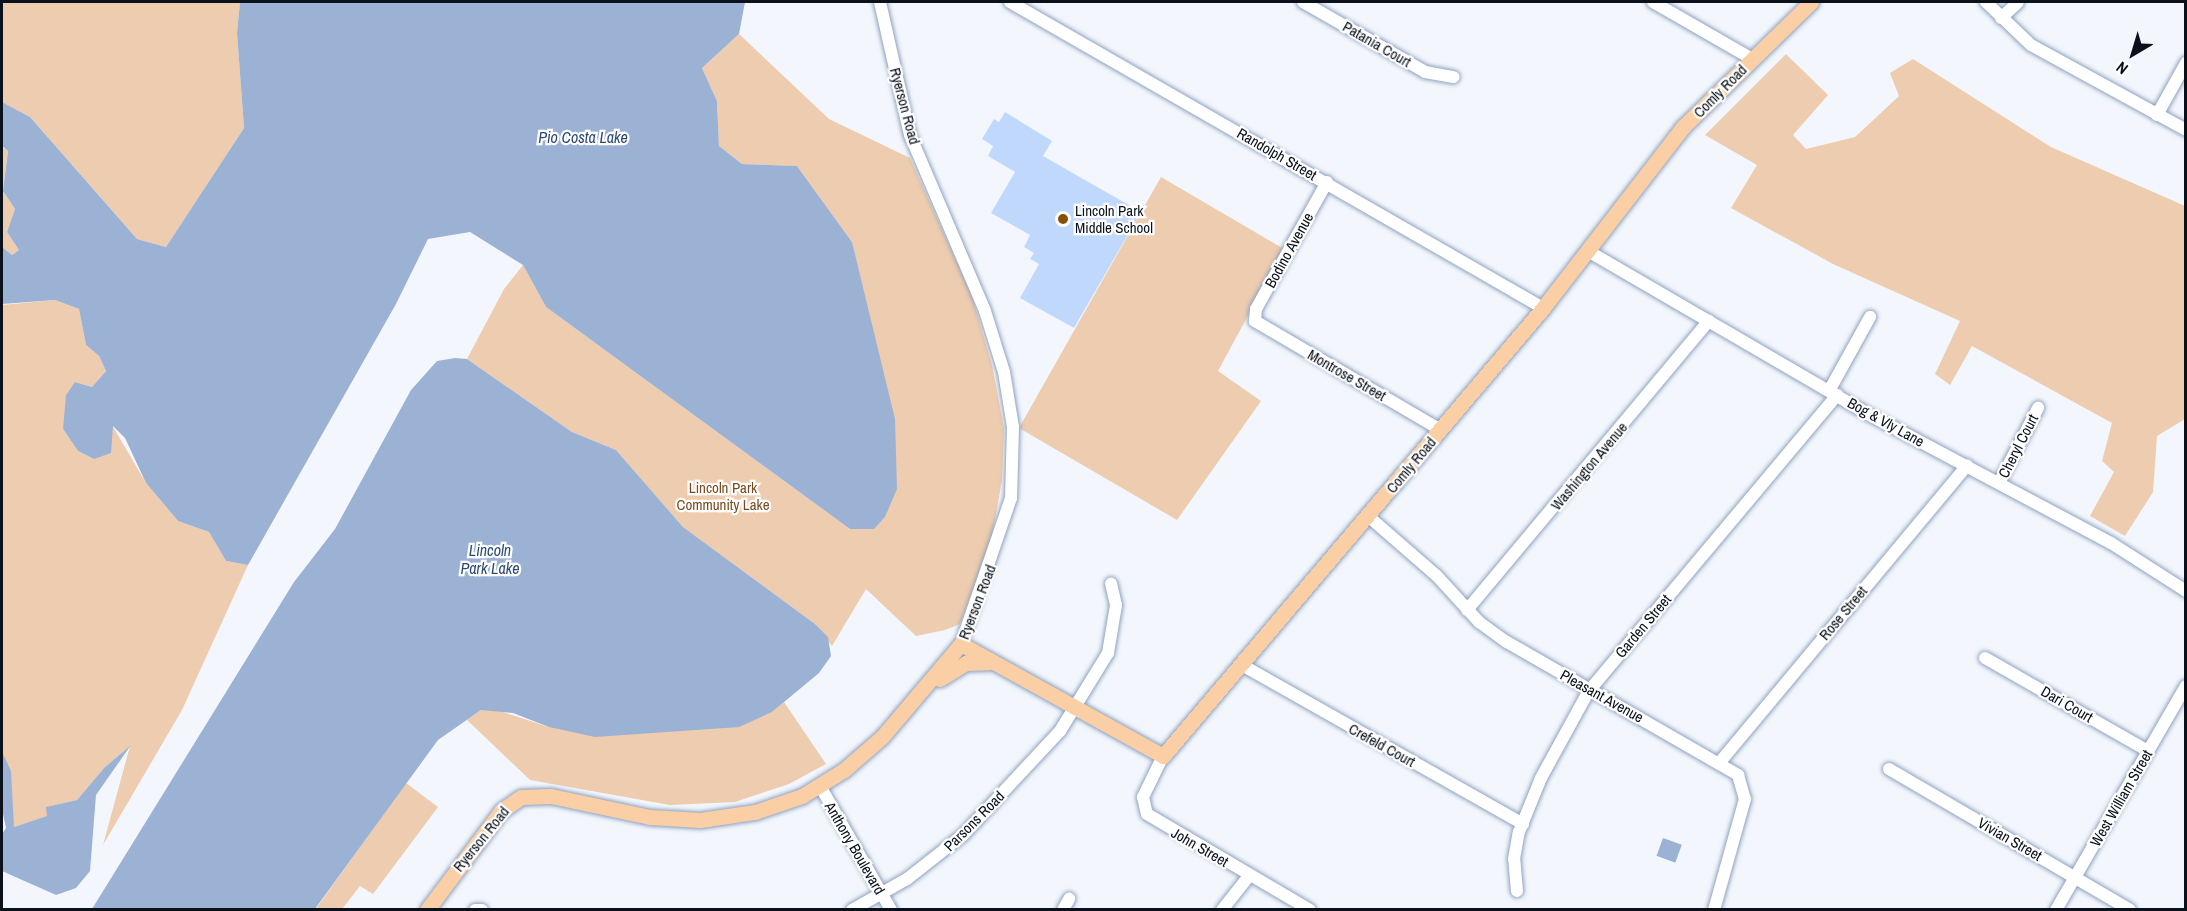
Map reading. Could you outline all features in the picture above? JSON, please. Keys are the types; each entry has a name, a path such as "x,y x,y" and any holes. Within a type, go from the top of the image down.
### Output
{"main road":[{"name":"Comly Road","path":"1163,756 1543,308 1669,144 1811,2"},
{"path":"961,644 1163,756"},
{"name":"Ryerson Road","path":"427,909 501,811 521,797 551,796 650,817 700,820 755,812 820,786 864,754 911,706 961,644"},
{"path":"911,706 959,666 993,662"}],"street":[{"name":"Ryerson Road","path":"880,2 910,135 985,311 1004,372 1013,427 1011,498 961,644"},
{"name":"Randolph Street","path":"1010,2 1543,308"},
{"name":"Patania Court","path":"1303,2 1425,72 1454,77"},
{"path":"1653,2 1752,59"},
{"path":"1986,2 2001,18 2047,55 2186,130"},
{"path":"2001,18 2018,2"},
{"path":"2157,115 2186,63"},
{"name":"Bodino Avenue","path":"1255,319 1256,309 1327,182"},
{"name":"Bog & Vly Lane","path":"1588,251 1833,393 2111,543 2186,591"},
{"name":"Garden Street","path":"1517,891 1514,859 1523,824 1541,778 1590,690 1833,393 1870,317"},
{"name":"Montrose Street","path":"1255,319 1441,430"},
{"name":"Washington Avenue","path":"1467,610 1709,321"},
{"name":"Cheryl Court","path":"1999,483 2038,408"},
{"name":"Rose Street","path":"1720,762 1967,466"},
{"name":"Pleasant Avenue","path":"1368,516 1437,576 1467,610 1508,642 1720,762 1738,775 1745,799 1714,909"},
{"name":"Parsons Road","path":"852,909 882,894 963,835 1060,731 1113,638 1116,605 1111,584"},
{"name":"Dari Court","path":"1985,658 2148,751"},
{"name":"Crefeld Court","path":"1242,664 1523,824"},
{"name":"West William Street","path":"2056,909 2186,686"},
{"name":"John Street","path":"1163,756 1143,797 1147,814 1249,876 1310,909"},
{"name":"Vivian Street","path":"1889,769 2130,909"},
{"name":"Anthony Boulevard","path":"820,786 891,909"},
{"path":"1222,909 1249,876"},
{"path":"476,909 482,909"}],"green space":[{"path":"2,2 240,2 237,33 244,128 166,247 137,239 30,117 2,102"},
{"name":"Lincoln Park Community Lake","path":"739,34 829,119 910,158 972,296 992,365 1004,428 1002,480 991,542 960,624 945,630 916,636 866,589 832,646 815,624 683,527 616,450 572,432 467,359 504,289 523,265 546,307 850,529 873,529 885,517 852,242 797,166 742,164 719,146 717,101 702,68"},
{"path":"1786,54 1828,95 1793,135 1806,149 1855,137 1899,96 1890,73 1913,59 2051,147 2185,206 2185,419 2157,436 2153,492 2125,536 2090,516 2114,472 2102,461 2112,423 1972,346 1950,385 1935,374 1960,321 1833,264 1731,208 1757,165 1705,135"},
{"path":"2,147 8,151 3,191 15,209 7,232 19,250 12,255 2,247"},
{"path":"1161,177 1284,249 1218,371 1261,401 1177,520 1019,428"},
{"path":"55,300 79,309 86,345 99,356 106,371 92,387 75,382 63,429 78,451 94,459 112,425 146,483 178,521 209,532 226,561 248,565 182,710 103,845 130,746 104,768 77,800 47,807 48,816 14,827 2,796 2,305"},
{"path":"784,702 826,764 789,784 735,802 670,805 530,780 467,720 481,710 496,710 549,727 772,712"},
{"path":"406,783 438,807 373,894 360,886 342,909 315,910"}],"water":[{"name":"Pio Costa Lake","path":"240,2 745,2 739,34 702,68 717,101 719,146 742,164 797,166 852,242 895,419 897,489 885,517 874,529 850,529 546,307 523,265 470,232 428,239 396,304 248,565 226,561 209,532 178,521 146,483 125,438 113,426 111,453 94,459 78,451 63,429 66,395 75,382 92,387 106,371 99,356 86,345 79,309 55,300 2,304 2,247 12,255 19,250 7,232 15,209 3,191 8,151 2,146 2,102 30,117 137,239 166,247 244,128 237,33"},
{"name":"Lincoln Park Lake","path":"467,359 572,432 616,450 683,527 815,624 828,637 831,656 819,673 772,712 739,727 595,737 549,727 513,713 481,710 438,740 315,909 92,909 294,582 335,529 411,390 437,361"},
{"path":"131,745 96,795 90,871 76,888 56,895 2,871 2,834 6,828 2,809 2,752 11,771 14,827 47,816 46,807 77,800 104,768"},
{"path":"1663,838 1682,845 1675,863 1657,856"}],"building":[{"name":"Lincoln Park Middle School","path":"1005,112 1052,141 1043,156 1141,212 1074,328 1020,298 1039,264 1030,259 1034,253 1024,247 1030,235 991,213 1015,172 988,156 993,146 982,139 994,119 999,122"}],"place":[{"name":"Lincoln Park Middle School","path":"1063,219"}]}
